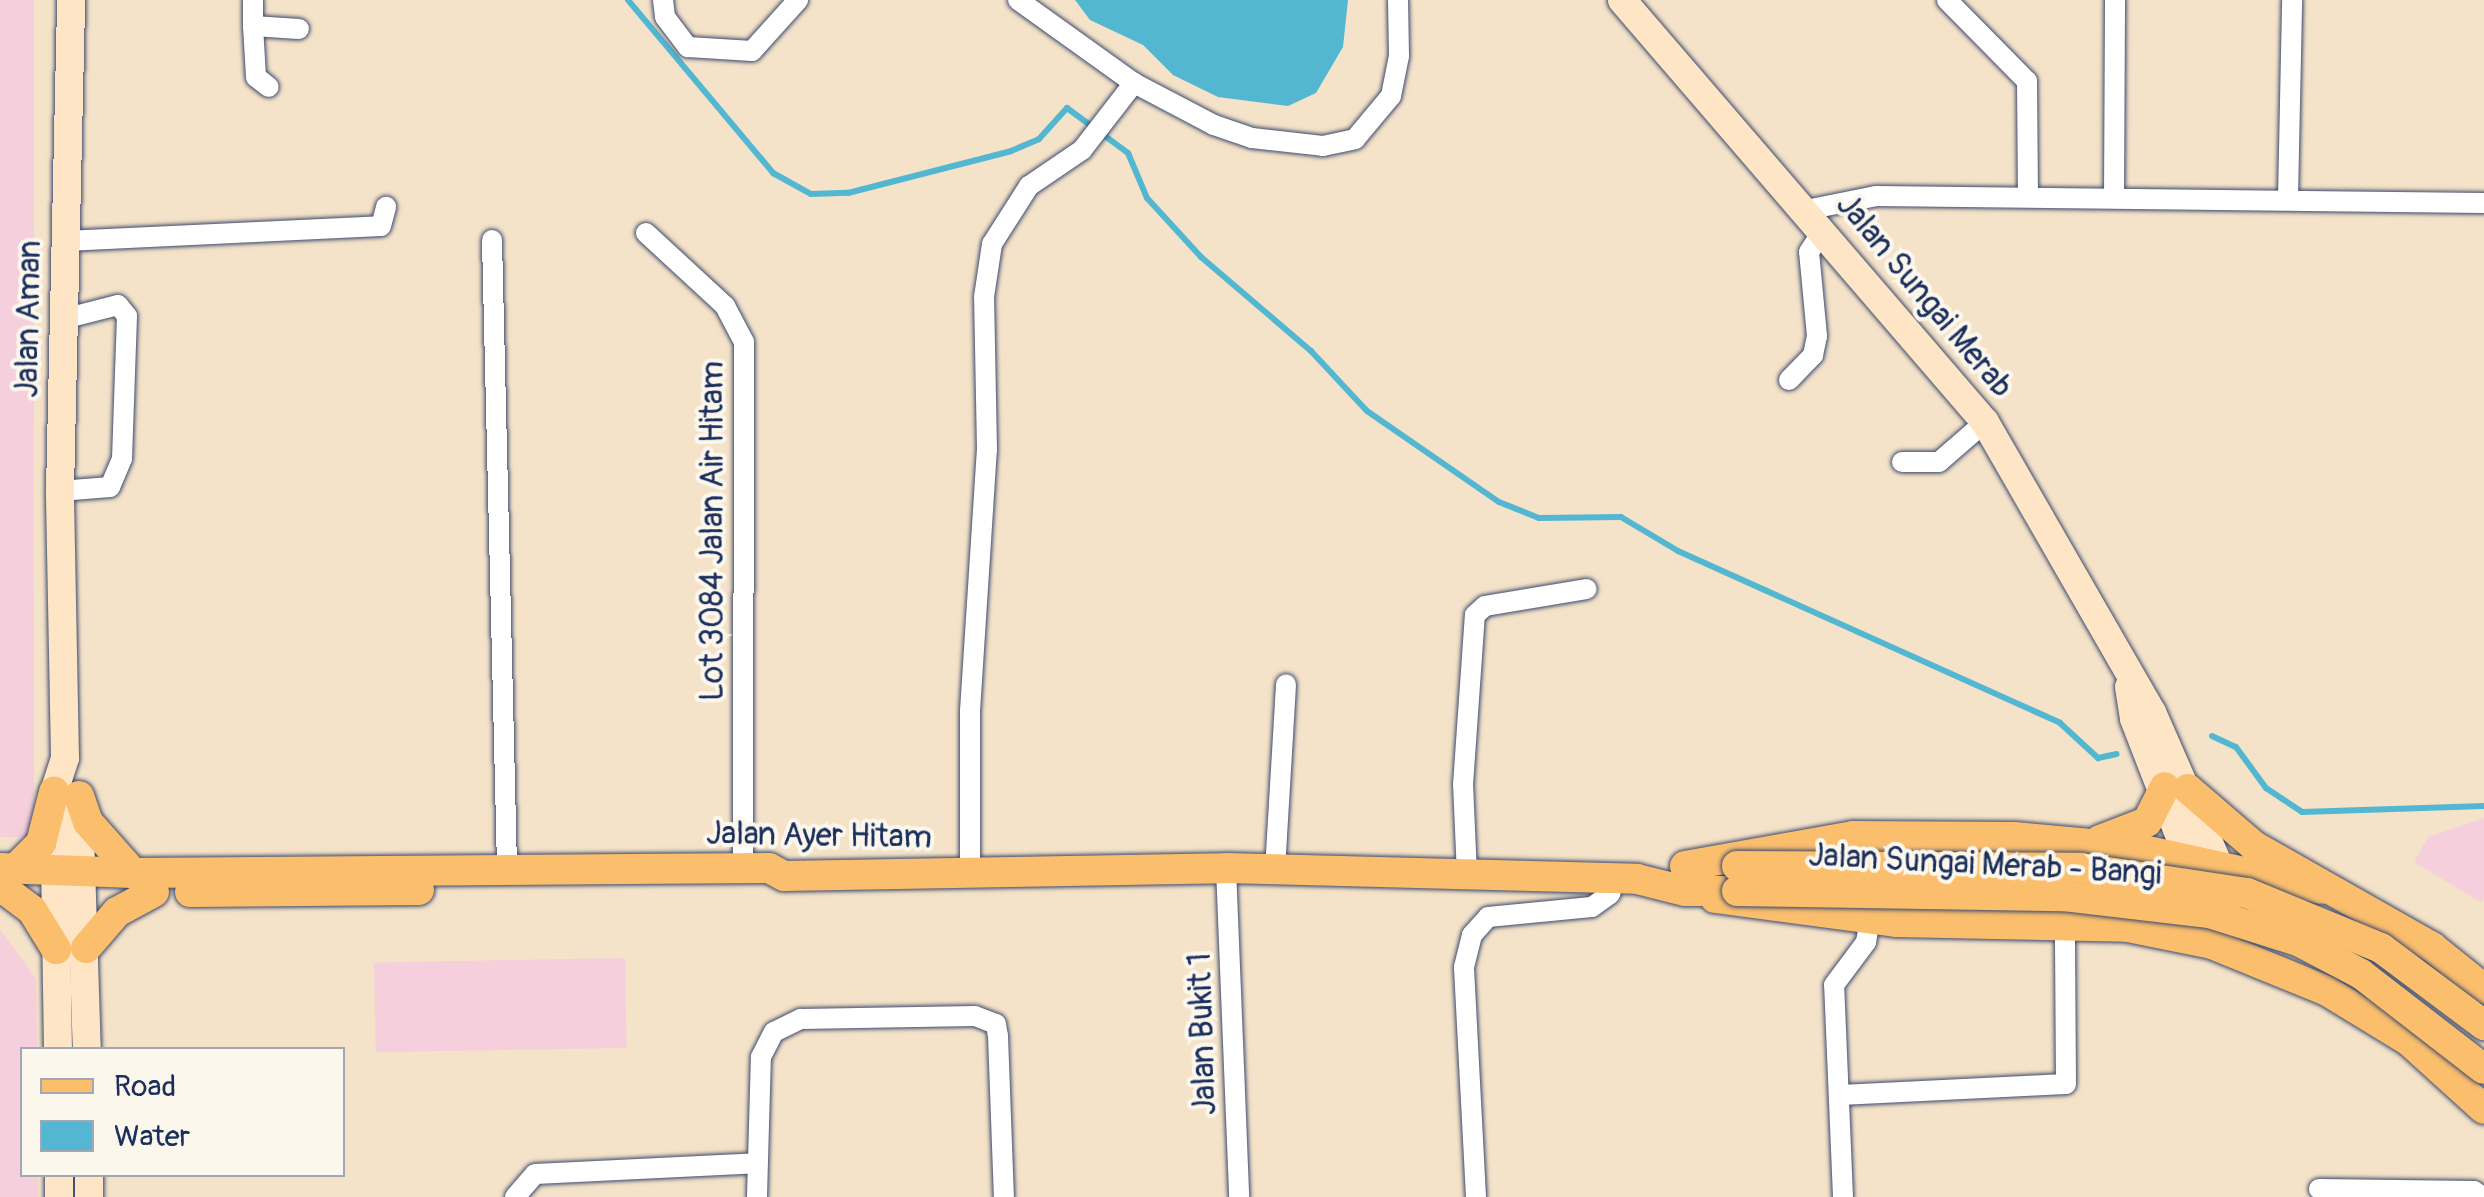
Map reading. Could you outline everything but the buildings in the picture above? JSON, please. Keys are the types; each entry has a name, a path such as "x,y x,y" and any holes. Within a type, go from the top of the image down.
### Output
{"main road":[{"path":"2092,842 2148,822 2176,788 2254,846 2322,889 2432,947 2484,989"},
{"path":"4,877 42,843 66,794 143,883"},
{"path":"1685,878 1853,836 2092,842 2267,872 2322,889"},
{"path":"2128,927 2146,906 2147,880 2135,848"},
{"name":"Jalan Ayer Hitam","path":"143,883 506,868 742,869 784,876 1226,868 1626,879 1737,878"},
{"name":"Jalan Sungai Merab - Bangi","path":"1737,878 2081,868 2247,893 2382,948 2484,1026"},
{"path":"2255,957 2242,930 2240,903 2247,885 2267,872"},
{"path":"4,877 143,883 768,886 784,876"},
{"path":"4,877 71,948 117,912 143,883"},
{"path":"1685,878 1870,919 2128,927 2212,944 2255,957 2409,1041 2484,1109"},
{"name":"Jalan Sungai Merab - Bangi","path":"1737,878 2064,896 2210,914 2298,940 2361,974 2484,1070"}],"street":[{"name":"Jalan Aman","path":"71,0 67,318 60,491 71,948"},
{"path":"253,0 256,77 270,88"},
{"path":"662,0 664,17 688,47 752,51 798,0"},
{"path":"1018,0 1134,84 1252,138 1323,146 1354,139 1391,96 1400,56 1398,0"},
{"name":"Jalan Sungai Merab","path":"1622,0 1815,219 1986,422 2127,670 2206,863 2212,944"},
{"path":"1947,0 2027,82 2028,197"},
{"path":"2114,198 2115,0"},
{"path":"2288,198 2292,0"},
{"path":"253,26 299,29"},
{"path":"970,872 969,734 987,450 984,297 992,244 1029,186 1082,150 1121,107 1134,84"},
{"path":"1789,380 1813,355 1818,336 1809,252 1815,219 1876,196 2484,203"},
{"path":"65,241 381,226 386,207"},
{"name":"Lot 3084 Jalan Air Hitam","path":"646,233 725,306 744,342 742,869"},
{"path":"492,240 506,868"},
{"path":"60,491 110,487 122,459 127,316 118,306 67,318"},
{"path":"1902,462 1939,462 1986,422"},
{"path":"1467,875 1462,785 1475,615 1484,606 1587,589"},
{"path":"1275,870 1286,684"},
{"name":"Jalan Bukit 1","path":"1226,868 1239,1197"},
{"path":"1476,1197 1464,967 1472,935 1488,917 1592,908 1626,879"},
{"path":"1843,1197 1836,975 1866,942 1870,919"},
{"path":"1840,1096 2066,1084 2065,927"},
{"path":"58,1047 71,948"},
{"path":"71,948 87,1047"},
{"path":"758,1197 761,1057 774,1032 800,1020 975,1016 996,1024 998,1036 1004,1197"},
{"path":"515,1197 535,1174 757,1163"},
{"path":"2319,1189 2478,1194"}],"shaded area":[{"path":"0,0 34,0 34,837 0,837"},
{"path":"2484,818 2482,903 2414,862 2428,837"},
{"path":"0,929 36,979 37,1047 20,1047 20,1177 38,1177 38,1197 0,1197"},
{"path":"625,958 627,1048 376,1052 374,962"}],"water":[{"path":"1075,0 1348,0 1343,47 1316,93 1288,106 1218,97 1173,75 1143,45 1090,20"}],"waterway":[{"path":"628,0 773,173 811,194 848,193 1011,151 1039,139 1067,108 1128,153 1147,198 1201,257 1311,351 1367,411 1499,502 1539,518 1621,517 1678,551 2060,723 2098,758 2117,754"},
{"path":"2212,736 2236,747 2266,788 2302,812 2484,806"}]}
